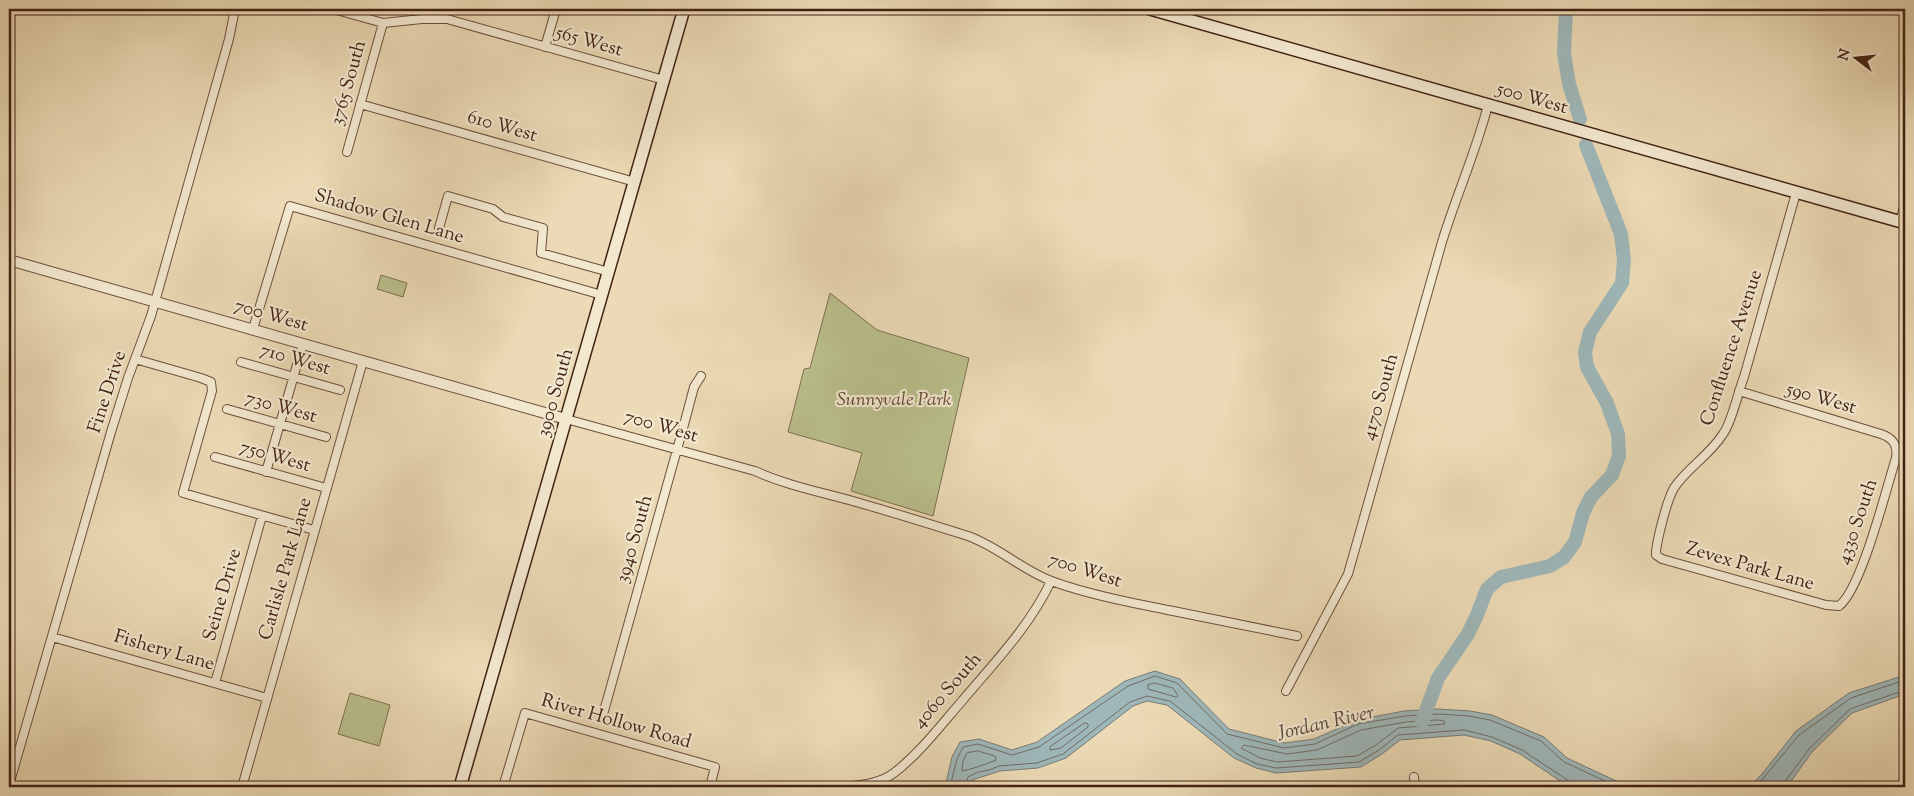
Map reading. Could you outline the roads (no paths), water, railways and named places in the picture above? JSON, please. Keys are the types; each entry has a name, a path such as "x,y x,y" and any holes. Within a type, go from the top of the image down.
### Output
{"main road":[{"name":"3900 South","path":"460,787 684,9"},
{"name":"500 West","path":"1150,9 1902,223"}],"street":[{"name":"Fine Drive","path":"9,785 111,432 128,378 146,334 229,39 235,9"},
{"path":"333,9 383,23"},
{"path":"546,47 556,9"},
{"name":"565 West","path":"383,23 422,19 447,19 664,80"},
{"name":"3765 South","path":"347,152 383,23"},
{"name":"610 West","path":"360,104 635,182"},
{"name":"4170 South","path":"1286,691 1348,574 1442,242 1471,161 1488,105"},
{"name":"Confluence Avenue","path":"1656,555 1656,546 1675,487 1723,436 1730,420 1796,193"},
{"path":"439,228 448,196 492,209 503,217 543,228 542,252 609,272"},
{"path":"1902,223 1905,203"},
{"name":"Shadow Glen Lane","path":"253,329 290,206 602,295"},
{"name":"700 West","path":"9,260 755,471 771,478 823,494 862,503 991,545 1011,559 1051,581 1114,600 1297,636"},
{"path":"266,472 303,344"},
{"path":"135,359 211,382 212,391 183,493 314,530"},
{"name":"Carlisle Park Lane","path":"242,787 363,361"},
{"name":"710 West","path":"241,362 340,390"},
{"name":"3940 South","path":"604,711 694,387 701,376"},
{"name":"590 West","path":"1738,391 1881,434 1893,441"},
{"name":"730 West","path":"227,409 326,437"},
{"name":"4330 South","path":"1835,607 1842,604 1848,593 1871,540 1896,458 1897,449 1893,441"},
{"name":"750 West","path":"215,457 326,488"},
{"name":"Seine Drive","path":"215,683 262,516"},
{"name":"Zevex Park Lane","path":"1656,555 1662,559 1835,607"},
{"name":"4060 South","path":"843,787 878,782 894,773 920,749 980,680 1034,613 1051,581"},
{"name":"Fishery Lane","path":"52,637 267,698"},
{"name":"River Hollow Road","path":"503,787 525,713 716,767 710,787"},
{"path":"1414,777 1415,787"}],"water":[{"path":"1155,671 1180,679 1229,729 1272,740 1285,743 1314,739 1357,720 1404,711 1438,709 1470,711 1492,715 1544,737 1567,758 1629,787 1569,787 1520,754 1491,741 1464,735 1400,740 1361,767 1276,773 1256,768 1234,758 1167,705 1147,701 1133,706 1066,758 1038,768 1000,771 972,780 970,787 945,787 952,757 960,742 979,739 1012,750 1037,742 1125,681"},
{"path":"1905,675 1905,694 1852,713 1812,752 1787,787 1749,787 1762,774 1796,731 1849,693"}],"waterway":[{"path":"1566,9 1564,53 1569,84 1580,119"},
{"path":"1422,722 1438,678 1468,634 1487,589 1501,577 1550,566 1564,557 1575,542 1583,513 1591,497 1612,475 1619,456 1618,434 1607,403 1587,367 1585,352 1590,332 1622,283 1624,260 1621,234 1586,145"}],"park label":[{"name":"Sunnyvale Park","path":"894,400"}],"water label":[{"name":"Jordan River","path":"1326,724"}]}
